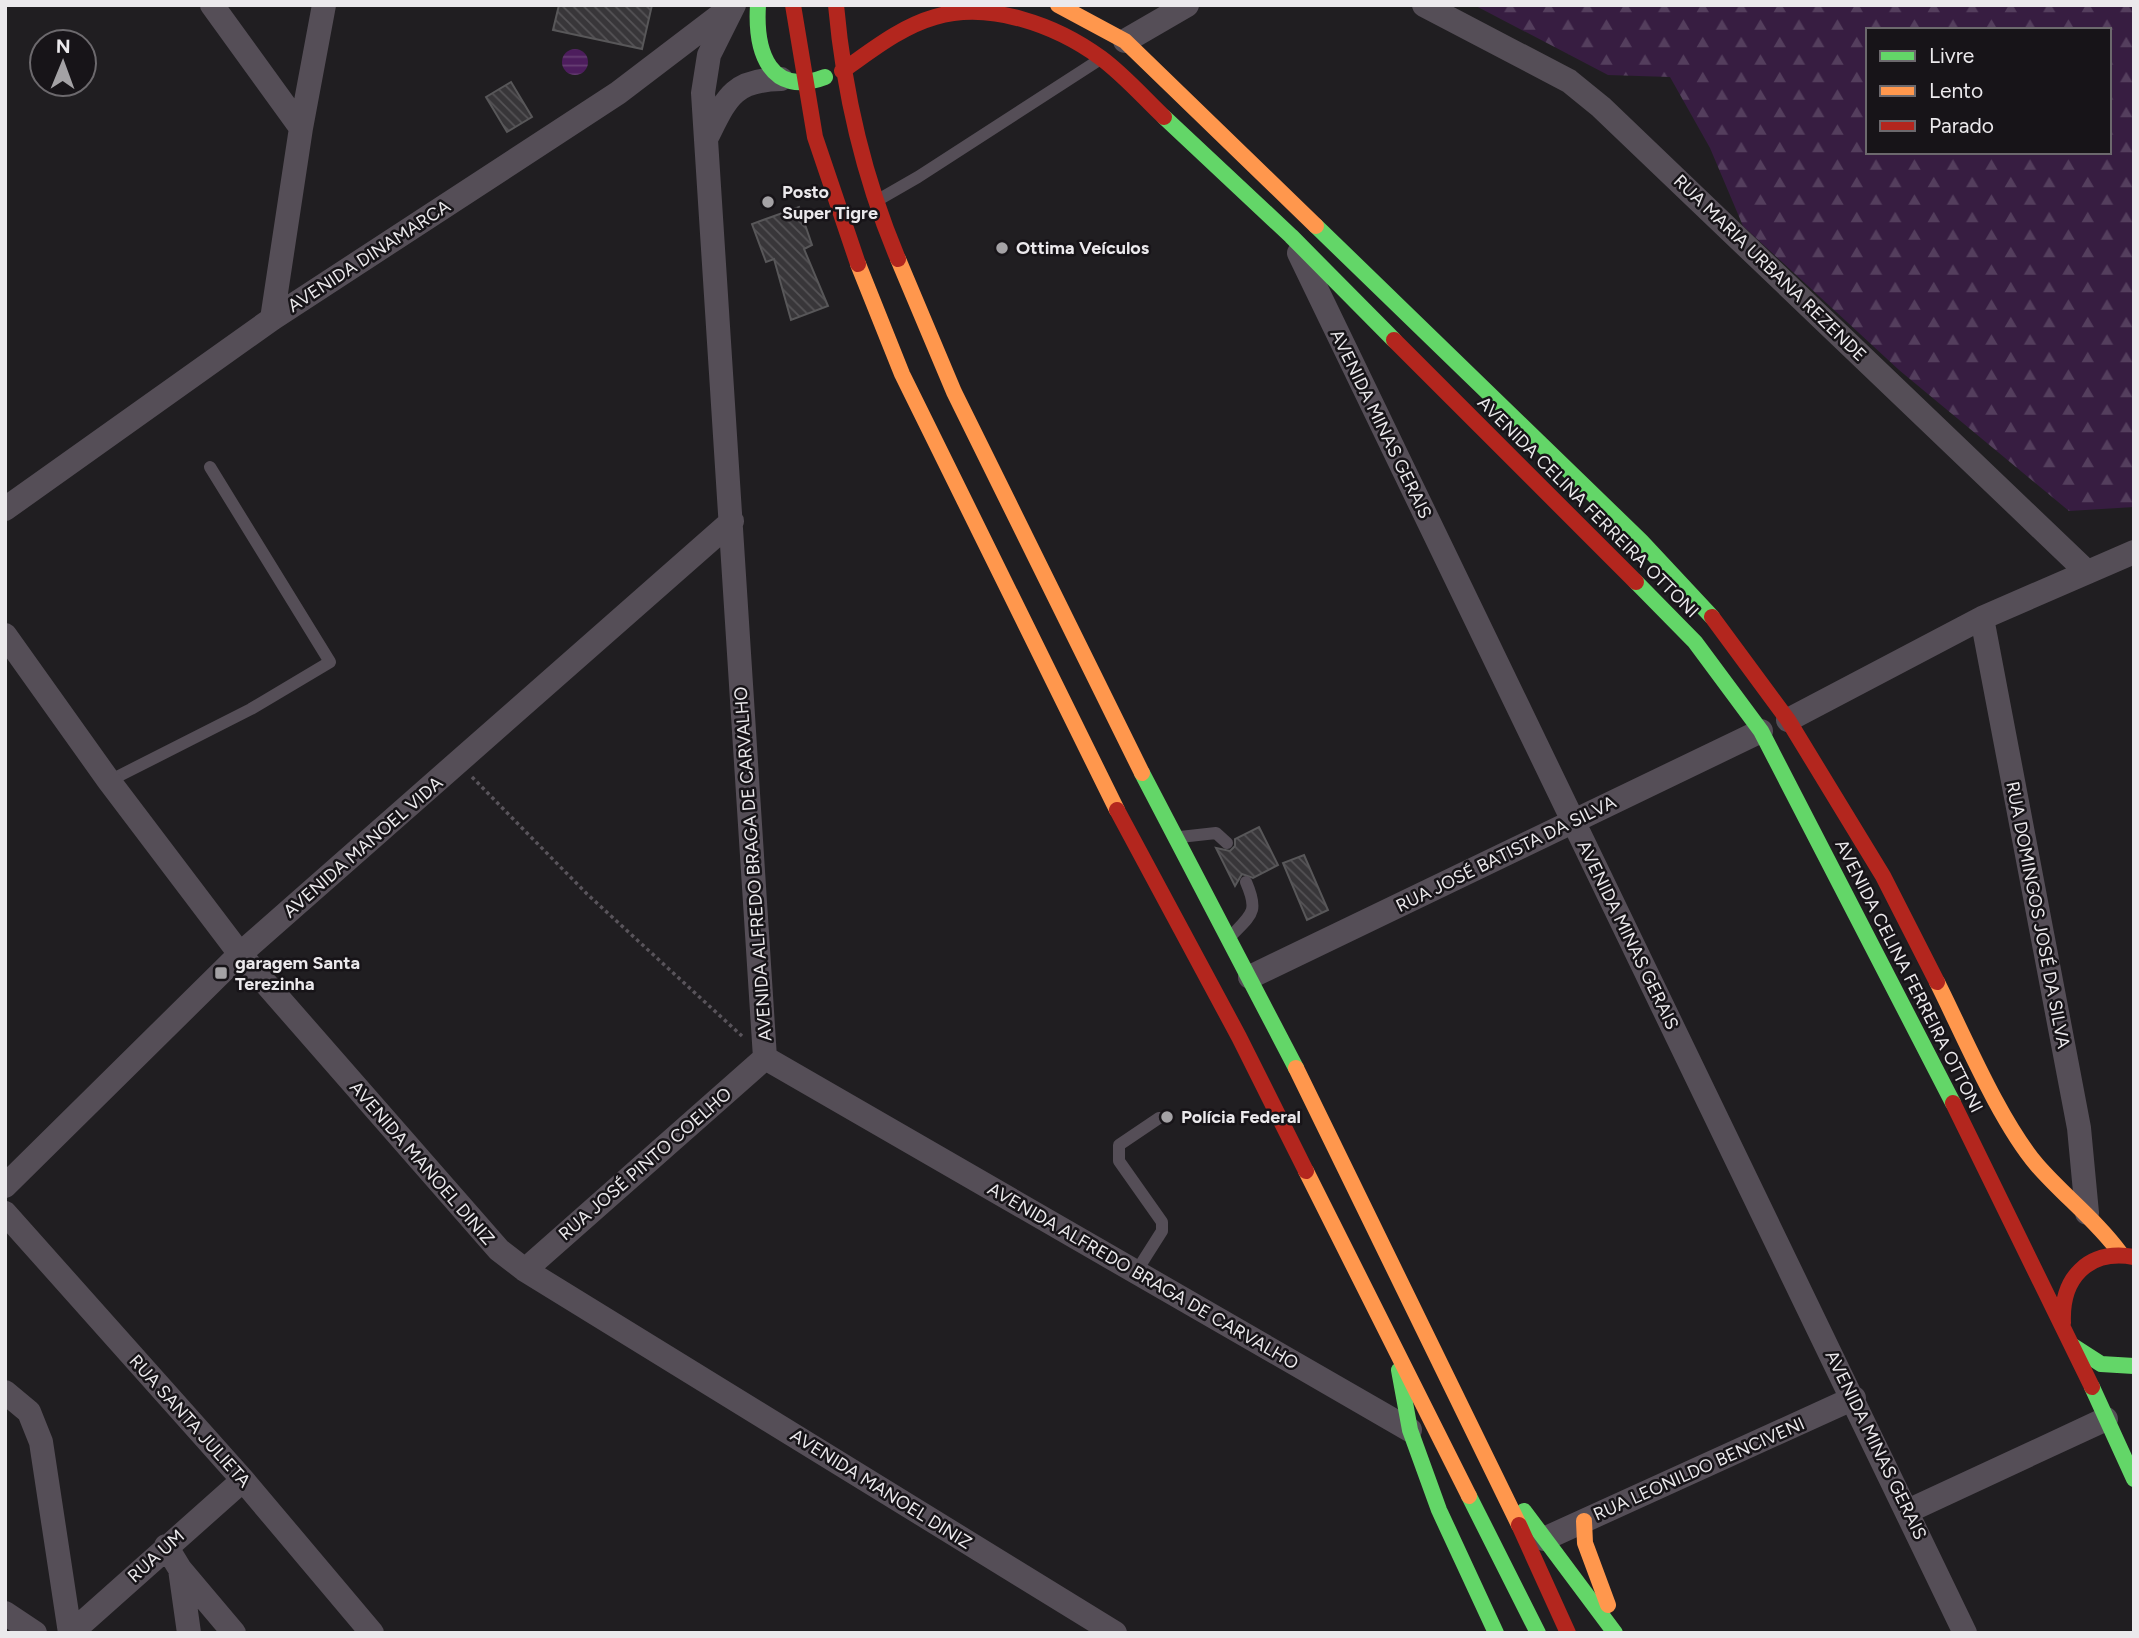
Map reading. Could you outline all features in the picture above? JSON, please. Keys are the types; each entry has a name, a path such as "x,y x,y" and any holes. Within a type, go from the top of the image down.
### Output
{"main road":[{"path":"758,5 758,35 770,68 791,84 806,84"},
{"path":"793,5 816,136 846,235 902,373 1094,765 1239,1037 1538,1633"},
{"path":"836,5 842,71 852,122 874,202 954,392 1173,837 1250,977 1496,1474 1568,1633"},
{"name":"AVENIDA CELINA FERREIRA OTTONI","path":"1058,5 1125,41 1642,541 1715,620 1788,720 1882,876 2002,1110 2036,1164 2127,1255"},
{"name":"AVENIDA CELINA FERREIRA OTTONI","path":"806,84 842,71 898,33 934,17 973,10 1019,18 1052,31 1101,58 1291,236 1695,642 1761,731 2063,1323 2134,1479"},
{"name":"AVENIDA CELINA FERREIRA OTTONI","path":"2063,1323 2063,1297 2075,1274 2095,1258 2127,1255"},
{"path":"2073,1346 2093,1362 2117,1369 2134,1366"},
{"path":"1395,1349 1410,1430 1439,1510 1496,1633"},
{"path":"1496,1474 1617,1633"},
{"path":"1584,1521 1585,1544 1617,1633"}],"street":[{"path":"212,5 301,128"},
{"path":"272,319 301,128 324,5"},
{"name":"AVENIDA ALFREDO BRAGA DE CARVALHO","path":"734,5 716,38 705,73 703,93 765,1058 1410,1430"},
{"name":"AVENIDA DINAMARCA","path":"5,509 272,319 618,93 734,5"},
{"path":"1125,41 1186,5"},
{"name":"RUA MARIA URBANA REZENDE","path":"1424,5 1569,81 1601,107 2087,572"},
{"path":"707,138 733,92 758,79 781,79"},
{"name":"AVENIDA MINAS GERAIS","path":"1291,236 1854,1398 1965,1633"},
{"name":"AVENIDA MANOEL VIDA","path":"5,1186 240,954 732,521"},
{"path":"1788,720 1982,618 2134,552"},
{"name":"RUA DOMINGOS JOSÉ DA SILVA","path":"1982,618 2078,1128 2087,1213"},
{"name":"AVENIDA MANOEL DINIZ","path":"5,635 109,782 240,954 477,1228 525,1270 1115,1633"},
{"name":"RUA JOSÉ BATISTA DA SILVA","path":"1250,977 1761,731"},
{"name":"RUA JOSÉ PINTO COELHO","path":"525,1270 765,1058"},
{"name":"RUA SANTA JULIETA","path":"5,1213 243,1480 372,1633"},
{"path":"5,1392 29,1412 41,1442 70,1633"},
{"name":"RUA LEONILDO BENCIVENI","path":"1544,1539 1854,1398"},
{"path":"1908,1511 2106,1419"},
{"name":"RUA UM","path":"70,1633 243,1480"},
{"path":"166,1546 180,1569 234,1633"},
{"path":"180,1569 189,1633"},
{"path":"5,1613 35,1633"}],"lane":[{"path":"874,202 918,177 1101,58"},
{"path":"109,782 251,709 330,662 210,467"},
{"path":"1173,837 1216,833 1227,843"},
{"path":"1228,939 1253,913 1254,900 1246,882"},
{"path":"1136,1272 1162,1231 1162,1222 1119,1161 1117,1153 1119,1145 1159,1118"}],"path":[{"path":"458,763 587,894 765,1058"}],"green space":[{"path":"1474,5 2134,5 2134,507 2069,511 1899,370 1743,226 1710,148 1670,77 1608,75"}],"shaded area":[{"path":"575,49 584,53 588,62 584,71 575,75 566,71 562,62 566,53"}],"building":[{"path":"559,5 652,5 642,49 553,30"},
{"path":"511,82 532,117 507,132 486,97"},
{"path":"799,207 812,245 804,249 828,306 791,320 774,259 766,262 752,224"},
{"path":"1259,827 1278,865 1253,878 1242,874 1235,886 1216,848 1230,851 1235,846 1235,839"},
{"path":"1304,855 1328,910 1307,920 1283,863"}],"traffic: fast":[{"path":"758,5 759,39 763,54 779,76 791,81 806,82 825,77"},
{"path":"1164,117 1291,236 1394,340"},
{"path":"1316,226 1641,541 1712,617"},
{"path":"1636,582 1695,642 1761,731 1953,1103"},
{"path":"1142,773 1296,1068"},
{"path":"2073,1346 2101,1364 2134,1366"},
{"path":"1399,1370 1410,1430 1439,1510 1496,1633"},
{"path":"2092,1387 2134,1479"},
{"path":"1469,1496 1538,1633"},
{"path":"1524,1511 1615,1633"}],"traffic: slow":[{"path":"1058,5 1125,41 1316,226"},
{"path":"898,259 954,392 1142,773"},
{"path":"858,264 902,374 1117,810"},
{"path":"1937,982 1983,1077 2023,1146 2037,1165 2121,1254"},
{"path":"1296,1068 1519,1525"},
{"path":"1306,1171 1469,1496"},
{"path":"1584,1521 1585,1543 1608,1605"}],"traffic: jam":[{"path":"793,5 815,137 858,264"},
{"path":"836,5 844,71 857,134 875,197 898,259"},
{"path":"842,71 886,40 922,21 956,13 1000,14 1043,26 1083,46 1118,72 1164,117"},
{"path":"1394,340 1636,582"},
{"path":"1712,617 1788,720 1883,876 1937,982"},
{"path":"1117,810 1239,1037 1306,1171"},
{"path":"1953,1103 2092,1387"},
{"path":"2063,1323 2067,1293 2080,1270 2103,1258 2134,1257"},
{"path":"1519,1525 1568,1633"}],"place":[{"name":"Posto Super Tigre","path":"768,202"},
{"name":"Ottima Veículos","path":"1002,248"},
{"name":"garagem Santa Terezinha","path":"221,973"},
{"name":"Polícia Federal","path":"1167,1117"}]}
